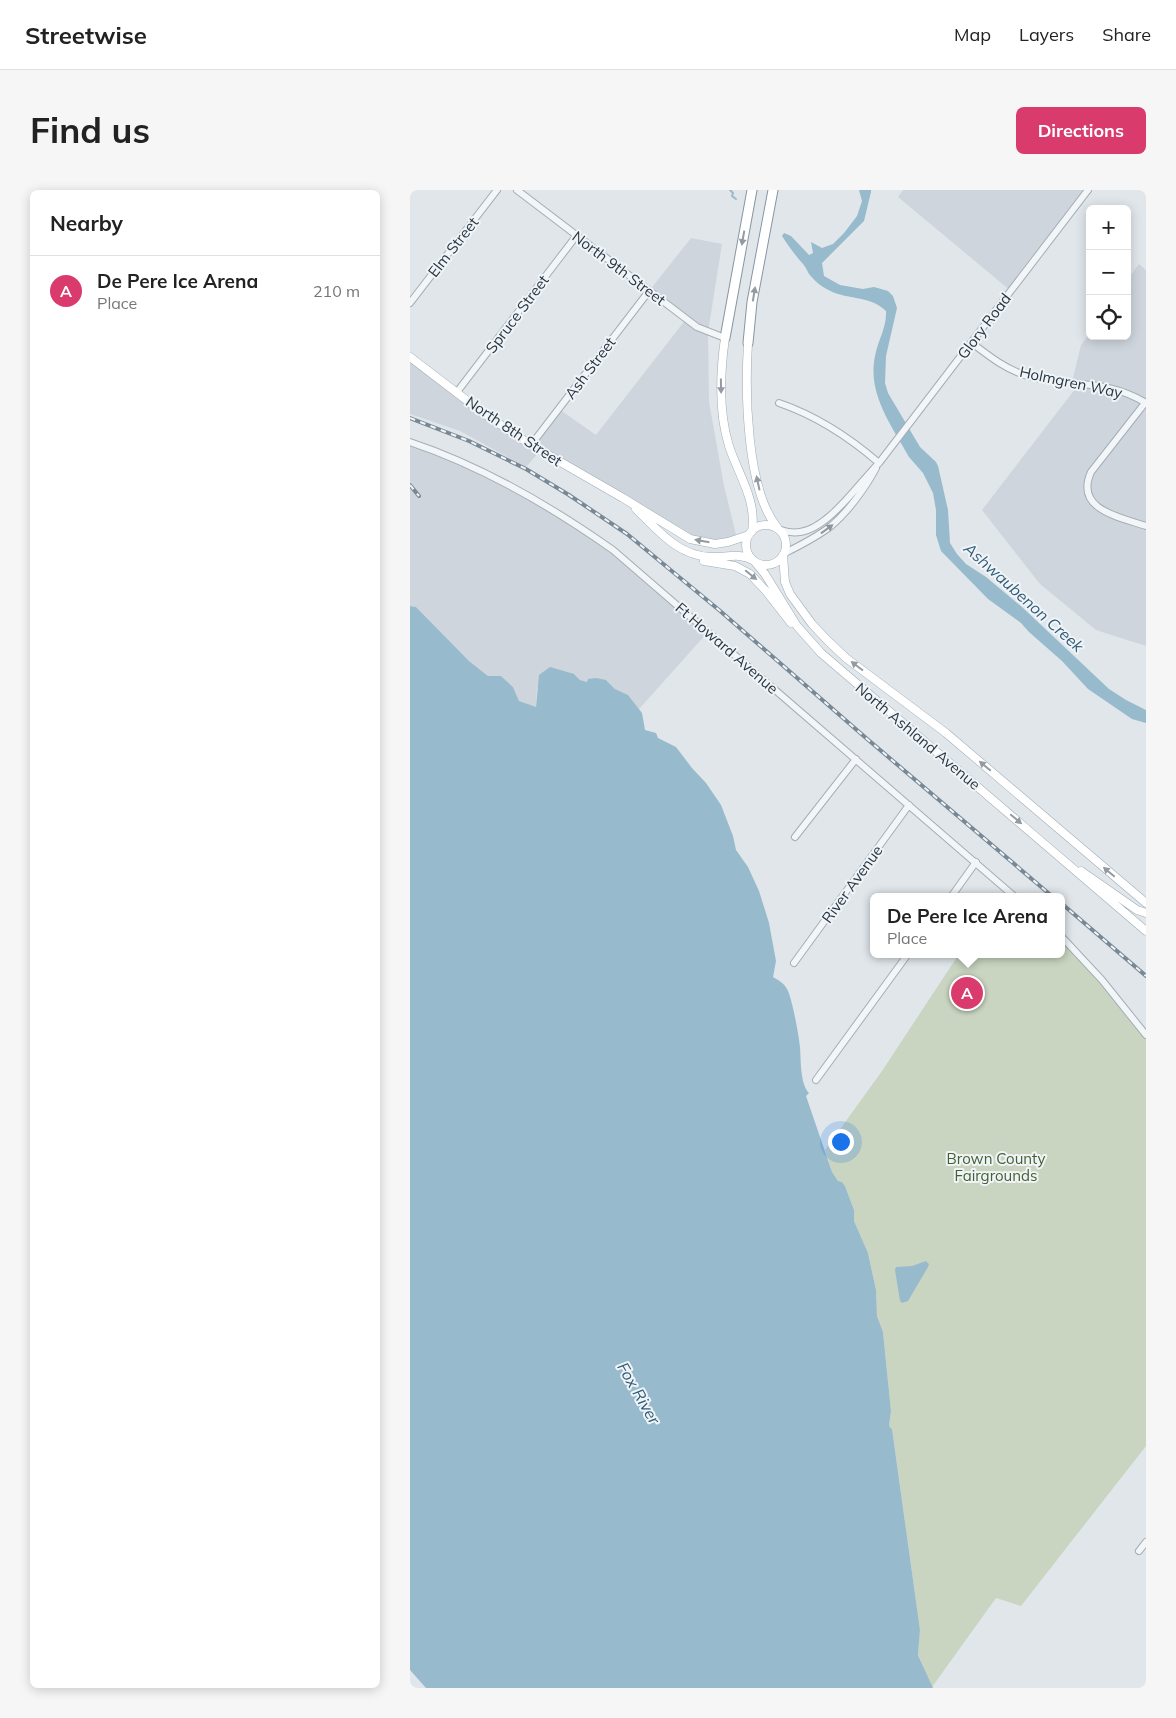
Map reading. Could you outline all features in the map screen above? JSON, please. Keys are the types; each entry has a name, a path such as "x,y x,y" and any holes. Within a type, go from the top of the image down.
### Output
{"highway":[{"path":"725,338 752,190"},
{"path":"748,343 755,284 773,190"}],"main road":[{"path":"725,338 720,381 722,413 729,445 752,504 754,516 746,548 765,574 797,626"},
{"path":"748,343 747,403 758,487 768,517 786,540 784,554 774,564 768,565 754,561"},
{"name":"North 8th Street","path":"410,357 531,445 690,539 715,544 728,542 750,533"},
{"name":"North 8th Street","path":"623,498 672,543 690,554 714,557 734,555 748,557 754,561"},
{"path":"750,533 764,525 779,529"},
{"name":"North Ashland Avenue","path":"690,554 694,558 706,562 735,566 750,574 766,591 789,622 797,626 810,642 832,663 1146,931"},
{"name":"North Ashland Avenue","path":"784,554 785,582 790,594 807,618 828,641 846,658 946,733 1146,903"},
{"path":"1066,862 1090,876 1137,910 1146,913"},
{"path":"1136,895 1146,896"},
{"path":"1112,902 1112,908 1146,938"}],"street":[{"name":"Elm Street","path":"410,303 497,190"},
{"name":"North 9th Street","path":"517,190 697,327 725,338"},
{"name":"Glory Road","path":"779,529 801,532 833,514 880,462 910,424 1088,190"},
{"name":"Spruce Street","path":"457,392 577,235"},
{"name":"Ash Street","path":"531,445 650,291"},
{"name":"Holmgren Way","path":"972,343 995,360 1020,373 1044,379 1106,386 1132,395 1146,403"},
{"path":"779,403 802,411 844,435 880,462"},
{"path":"1146,403 1091,472 1087,484 1091,500 1100,510 1146,526"},
{"name":"Ft Howard Avenue","path":"410,442 487,475 577,525 613,550 1011,893"},
{"name":"Glory Road","path":"784,554 834,524 870,480 880,462"},
{"path":"795,837 856,759"},
{"name":"River Avenue","path":"794,963 909,805"},
{"path":"953,893 976,862"},
{"path":"1065,940 1102,980 1146,1035"},
{"path":"816,1080 905,958"},
{"path":"1140,1551 1146,1542"}],"shaded area":[{"path":"903,190 1088,190 1011,291 898,197"},
{"path":"691,238 722,244 708,332 709,402 724,486 737,539 728,542 690,539 540,451 526,467 460,431 410,414 410,357 531,445 559,409 596,435 686,319 649,291"},
{"path":"1139,264 1146,270 1146,646 1096,630 1040,584 982,510 1079,384 1072,382 1081,345 1086,338 1086,340 1131,340 1131,275"},
{"path":"410,442 459,461 551,510 613,550 708,632 639,709 628,696 615,689 606,680 587,682 580,680 574,674 537,688 536,708 519,701 513,687 501,676 488,676 469,661 416,607 410,606"}],"green space":[{"name":"Brown County Fairgrounds","path":"1065,941 1146,1035 1146,1446 1021,1606 996,1598 932,1687 918,1654 920,1630 892,1429 889,1426 891,1411 883,1332 877,1316 876,1290 868,1253 854,1221 854,1210 845,1186 842,1182 838,1181 832,1172 825,1150 882,1071 956,958 1065,958"}],"water":[{"path":"859,190 871,190 864,221 822,263 824,276 840,285 863,289 874,287 888,291 893,296 897,308 886,356 885,383 888,393 920,447 938,466 948,510 950,543 966,564 986,577 1022,607 1109,689 1146,710 1146,723 1132,719 1088,689 1062,661 1021,623 988,599 941,551 936,535 936,510 933,493 923,473 909,457 889,421 878,396 875,383 873,370 875,356 885,323 886,311 870,301 830,291 815,281 782,236 784,233 791,236 809,255 813,253 811,242 822,248 833,244 857,216 862,201"},
{"name":"Fox River","path":"410,606 416,607 469,661 488,676 501,676 513,687 519,701 536,707 539,675 550,667 574,674 580,680 587,682 588,679 596,678 606,680 615,689 628,695 642,713 645,730 656,733 658,738 676,747 706,783 721,805 733,836 736,850 748,867 759,891 769,923 776,961 773,977 786,987 791,1000 799,1042 802,1078 809,1093 806,1096 832,1172 838,1181 842,1182 845,1186 854,1210 854,1221 868,1253 876,1290 877,1316 883,1332 891,1411 889,1426 892,1429 920,1630 918,1655 933,1688 426,1688 410,1670"},
{"path":"926,1261 929,1264 928,1267 908,1301 902,1303 900,1301 896,1267 912,1266"}],"waterway":[{"path":"730,190 733,193 732,196 736,199"}],"railway":[{"path":"410,418 469,441 526,469 627,534 719,610 1048,893"},
{"path":"410,485 419,496"},
{"path":"1065,906 1146,976"}],"place":[{"name":"De Pere Ice Arena","path":"967,993"}],"water label":[{"name":"Ashwaubenon Creek","path":"1024,597"}]}
